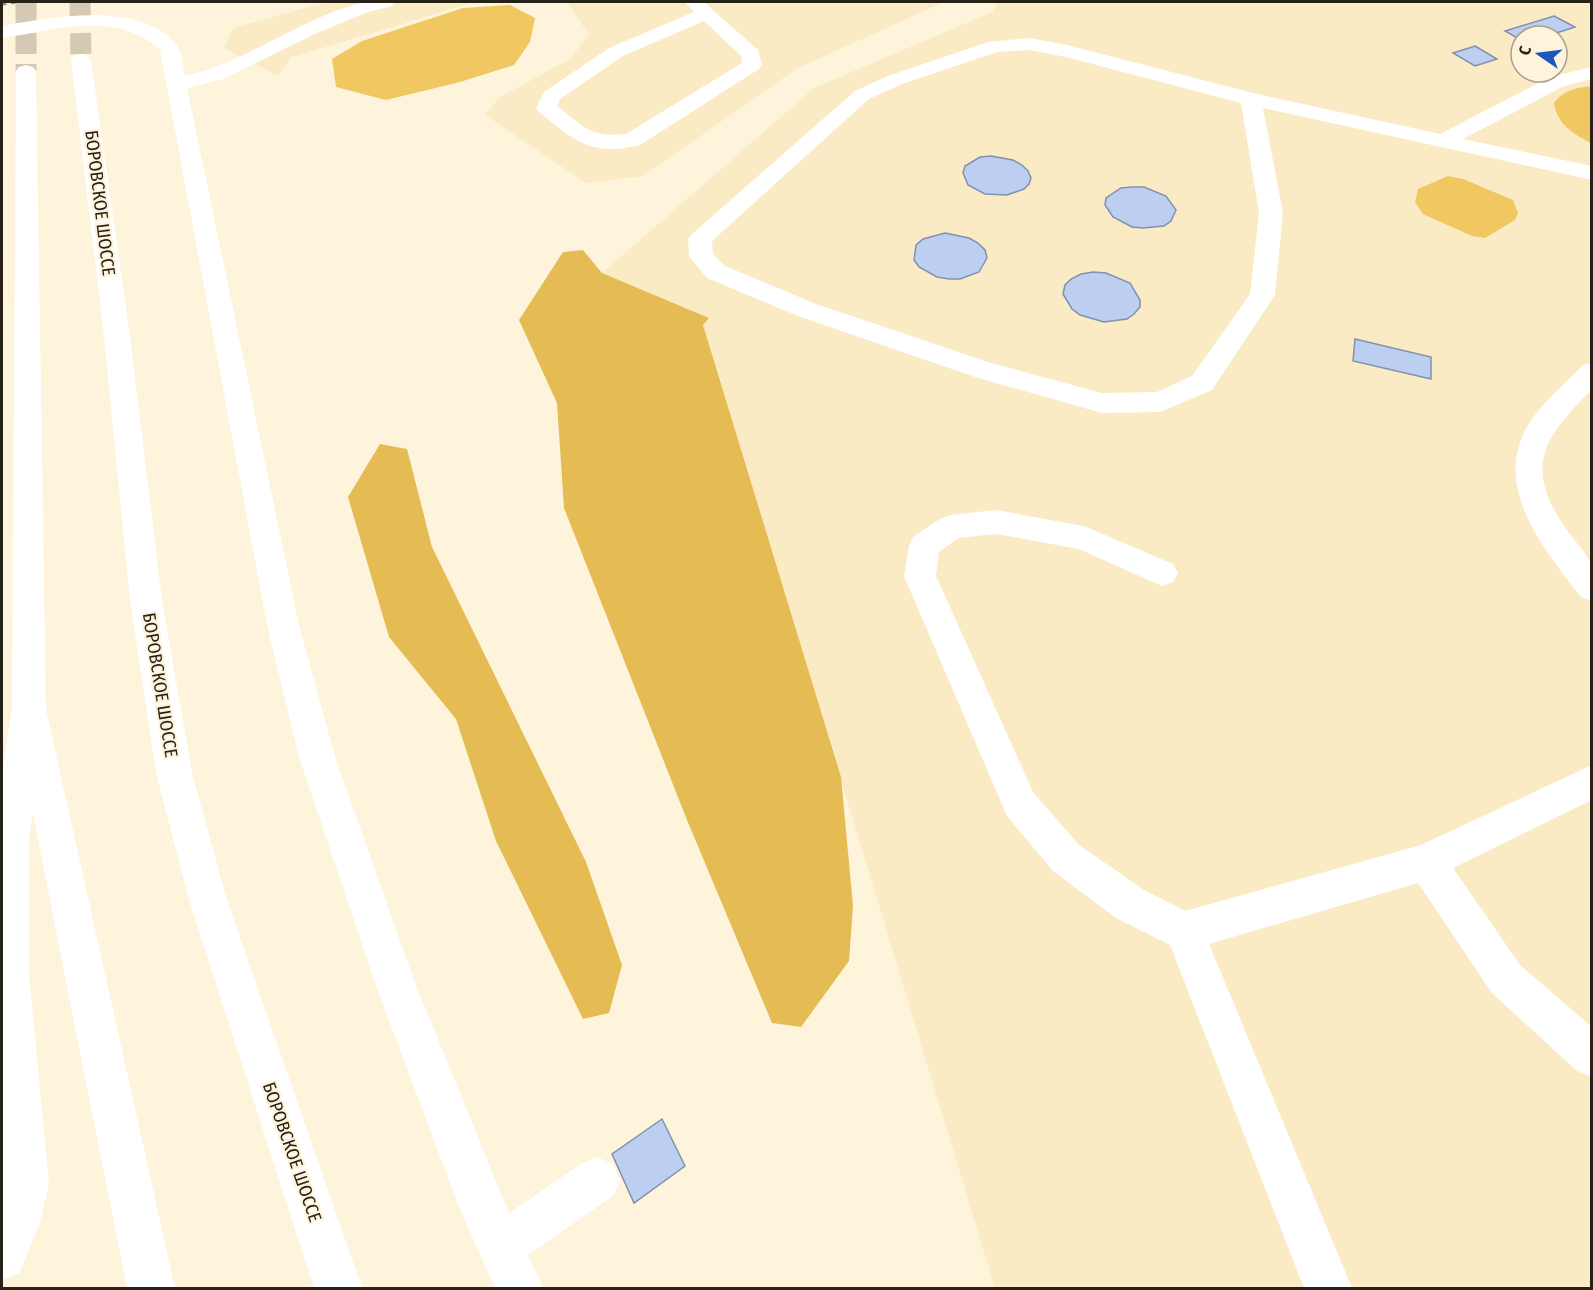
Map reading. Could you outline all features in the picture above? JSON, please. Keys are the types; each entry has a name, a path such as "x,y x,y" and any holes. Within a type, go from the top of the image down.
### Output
{"main road":[{"path":"176,84 216,75 310,29 361,8 385,2"},
{"path":"701,7 751,54 752,65 632,140 605,144 585,138 546,108 551,96 616,52 701,7"},
{"path":"2,32 73,21 108,21 137,26 156,36 169,48 283,625 317,757 395,983 482,1207 519,1288"},
{"path":"1251,99 1270,213 1262,295 1202,383 1160,402 1102,403 984,370 807,310 716,272 701,255 700,239 862,95 895,80 995,46 1029,44 1067,51 1251,99 1592,173"},
{"name":"БОРОВСКОЕ ШОССЕ","path":"81,60 117,336 146,600 174,773 208,900 338,1288"},
{"path":"2,1257 17,1223 26,1184 9,962 10,841 29,709 26,71"},
{"path":"1444,140 1557,81 1592,73"},
{"path":"1592,372 1541,427 1528,454 1531,492 1552,536 1592,588"},
{"path":"1162,573 1084,538 996,522 951,527 924,546 920,576 1020,804 1066,858 1130,904 1184,931 1328,1288"},
{"path":"29,709 151,1288"},
{"path":"1184,931 1426,862 1592,782"},
{"path":"1426,862 1506,979 1592,1056"},
{"path":"500,1247 597,1180"}],"shaded area":[{"path":"327,2 475,2 292,57 278,76 224,48 233,28"},
{"path":"567,2 944,2 798,68 643,176 586,183 485,115 499,98 570,59 589,35"},
{"path":"998,2 1591,2 1591,1288 995,1288 703,325 709,318 602,273 814,88 992,12"},
{"path":"510,5 535,18 530,42 514,65 460,82 386,100 336,87 332,59 362,41 463,8"},
{"path":"1592,86 1591,143 1562,123 1554,103 1570,90"},
{"path":"1448,176 1463,179 1513,200 1518,213 1515,220 1485,238 1472,236 1423,214 1415,202 1418,189"},
{"path":"583,250 602,273 709,318 703,325 841,777 853,906 849,961 801,1027 772,1023 687,820 564,508 557,403 519,320 563,252"},
{"path":"380,444 407,449 432,547 586,862 622,965 609,1013 583,1019 496,841 456,719 389,637 348,497"}],"building":[{"path":"1554,16 1575,27 1569,29 1569,24 1528,24"},
{"path":"1475,46 1497,59 1475,66 1453,53"},
{"path":"991,156 1013,160 1022,165 1031,178 1029,184 1024,189 1007,195 985,194 968,185 963,173 965,166 980,157"},
{"path":"1144,187 1166,196 1176,210 1171,221 1164,226 1143,228 1132,227 1113,217 1105,205 1106,198 1121,188"},
{"path":"945,233 969,238 985,250 987,258 979,272 960,279 949,279 937,277 919,267 914,260 916,245 923,239"},
{"path":"1106,273 1130,283 1140,300 1140,307 1134,314 1127,319 1104,322 1080,315 1072,309 1063,294 1065,285 1081,274"},
{"path":"1355,339 1431,357 1431,379 1353,361"},
{"path":"662,1119 685,1166 634,1203 612,1154"}],"tunnel":[{"path":"26,2 26,71"},
{"path":"80,2 81,60"}],"railway":[{"path":"2,4 17,2"}]}
